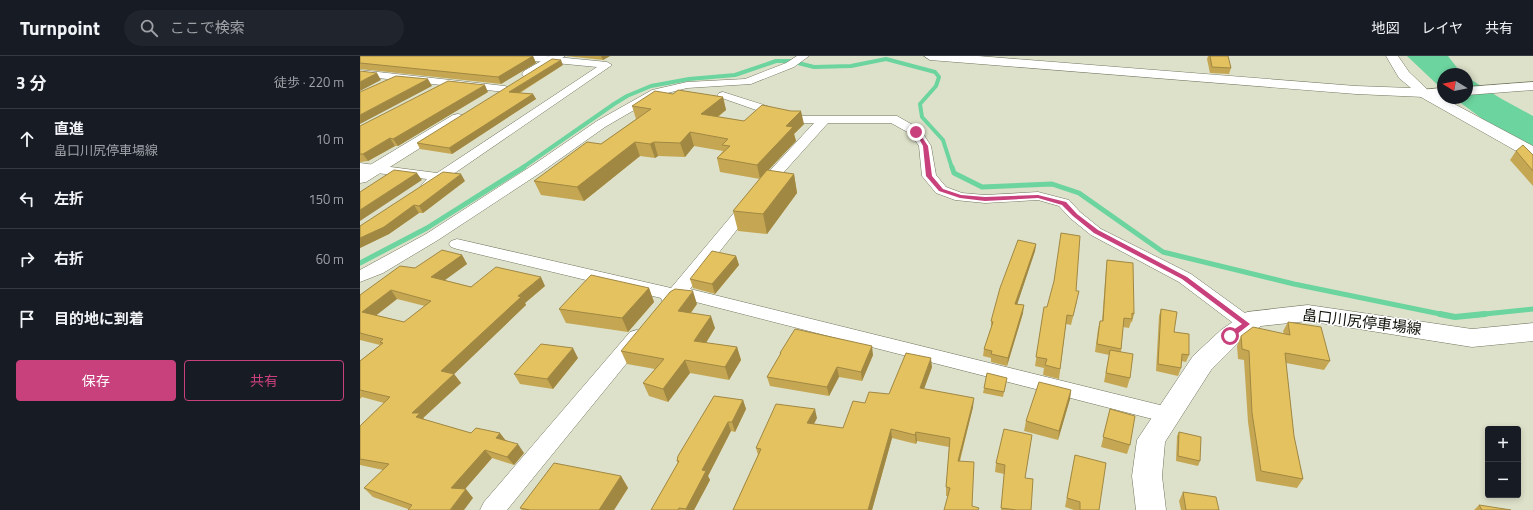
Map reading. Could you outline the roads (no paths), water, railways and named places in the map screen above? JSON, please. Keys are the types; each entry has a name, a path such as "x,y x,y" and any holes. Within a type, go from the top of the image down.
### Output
{"main road":[{"path":"1473,91 1533,86"},
{"path":"1435,92 1533,153"},
{"name":"畠口川尻停車場線","path":"1151,510 1147,476 1151,440 1202,363 1230,336 1255,318 1308,313 1472,338 1533,332"}],"street":[{"path":"413,195 607,65 556,58 514,56"},
{"path":"930,56 1356,90 1435,92"},
{"path":"1392,56 1404,75 1435,92"},
{"path":"360,277 377,269 432,237 538,168 601,124 656,92 687,85 747,82 804,57"},
{"path":"486,101 556,58"},
{"path":"360,74 505,89"},
{"path":"379,87 399,77"},
{"path":"428,94 449,83"},
{"path":"723,95 797,120 893,119 916,132 925,146 929,176 941,190 960,197 985,199 1038,196 1064,203 1075,215 1096,232 1185,278 1247,324"},
{"path":"360,178 367,168 473,109"},
{"path":"492,510 653,318 675,295 769,180 825,120"},
{"path":"367,168 440,177"},
{"path":"457,244 675,295 688,294 1168,415"}],"waterway":[{"path":"522,168 614,104 627,96 651,86 689,79 735,75 776,61 790,61 814,67 851,66 886,59 935,72 939,77 936,86 920,104 922,117 943,140 952,168"},
{"path":"360,263 427,228 524,167"},
{"path":"952,167 954,173 982,187 1052,184 1079,193 1163,252 1294,284 1445,315"},
{"path":"1475,315 1533,309"},
{"path":"1440,314 1445,315"},
{"path":"1475,315 1485,314"},
{"path":"1445,315 1455,317 1475,315"}]}
